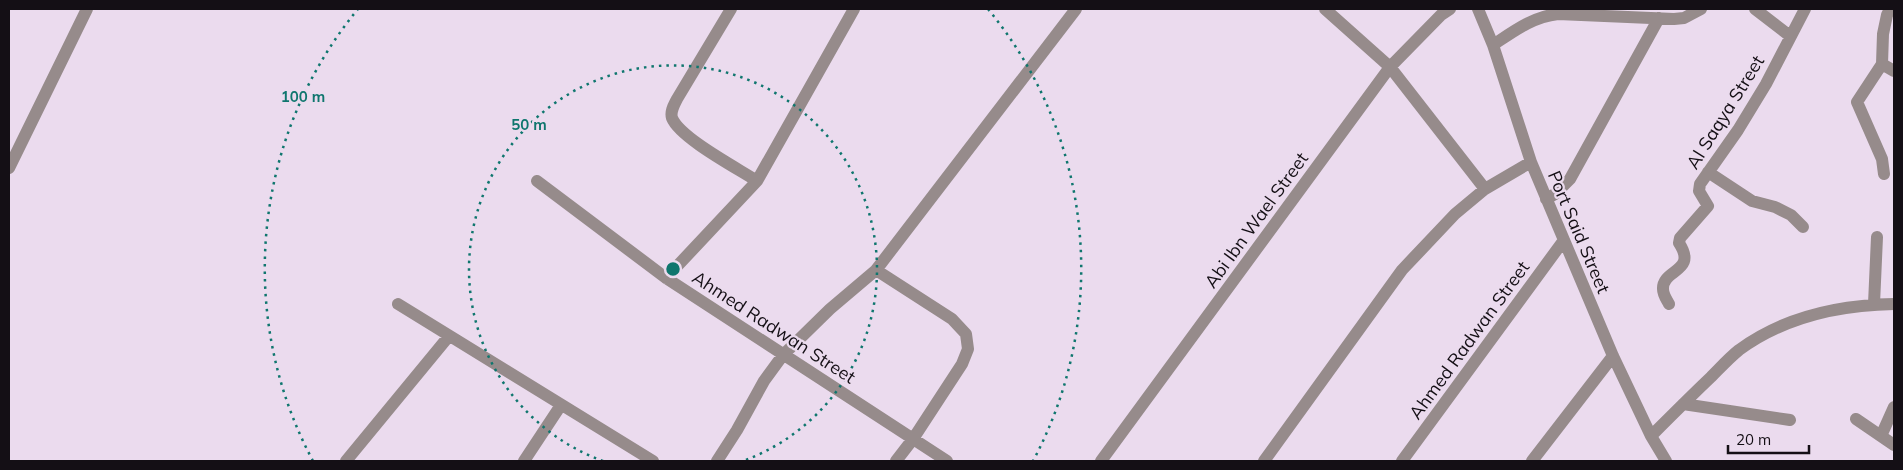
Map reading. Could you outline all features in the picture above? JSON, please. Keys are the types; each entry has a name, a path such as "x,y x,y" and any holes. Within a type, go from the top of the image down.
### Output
{"street":[{"path":"9,168 87,9"},
{"path":"731,9 676,99 672,110 672,117 687,136 757,181"},
{"path":"666,278 757,181 854,9"},
{"path":"717,461 737,430 764,381 783,355 830,309 876,270 1076,9"},
{"path":"1325,9 1390,67 1485,189"},
{"name":"Abi Ibn Wael Street","path":"1101,461 1390,67 1441,15 1450,9"},
{"name":"Port Said Street","path":"1478,9 1493,45 1531,162 1546,199 1613,356 1651,436 1666,461"},
{"path":"1493,45 1526,24 1546,16 1558,14 1684,18 1701,9"},
{"path":"1755,9 1790,36"},
{"name":"Al Saqya Street","path":"1669,304 1663,292 1663,286 1684,262 1684,251 1679,243 1680,238 1708,206 1699,191 1700,184 1738,130 1766,84 1805,9"},
{"path":"1884,174 1882,159 1857,102 1882,64 1883,34 1890,9"},
{"path":"1546,199 1555,194 1570,179 1659,18"},
{"path":"1882,64 1894,71"},
{"path":"1264,461 1402,270 1455,214 1485,189 1531,162"},
{"path":"1708,172 1752,201 1775,207 1803,227"},
{"name":"Ahmed Radwan Street","path":"537,181 666,278 947,461"},
{"path":"1874,304 1877,238"},
{"name":"Ahmed Radwan Street","path":"1402,461 1564,240"},
{"path":"876,270 952,319 966,334 968,349 962,364 913,439 896,461"},
{"path":"398,304 653,461"},
{"path":"1651,436 1738,351 1761,336 1785,324 1812,315 1855,306 1894,304"},
{"path":"346,461 449,336"},
{"path":"1532,461 1613,356"},
{"path":"1683,404 1790,420"},
{"path":"524,461 561,405"},
{"path":"1882,436 1894,407"},
{"path":"1856,419 1894,445"}]}
